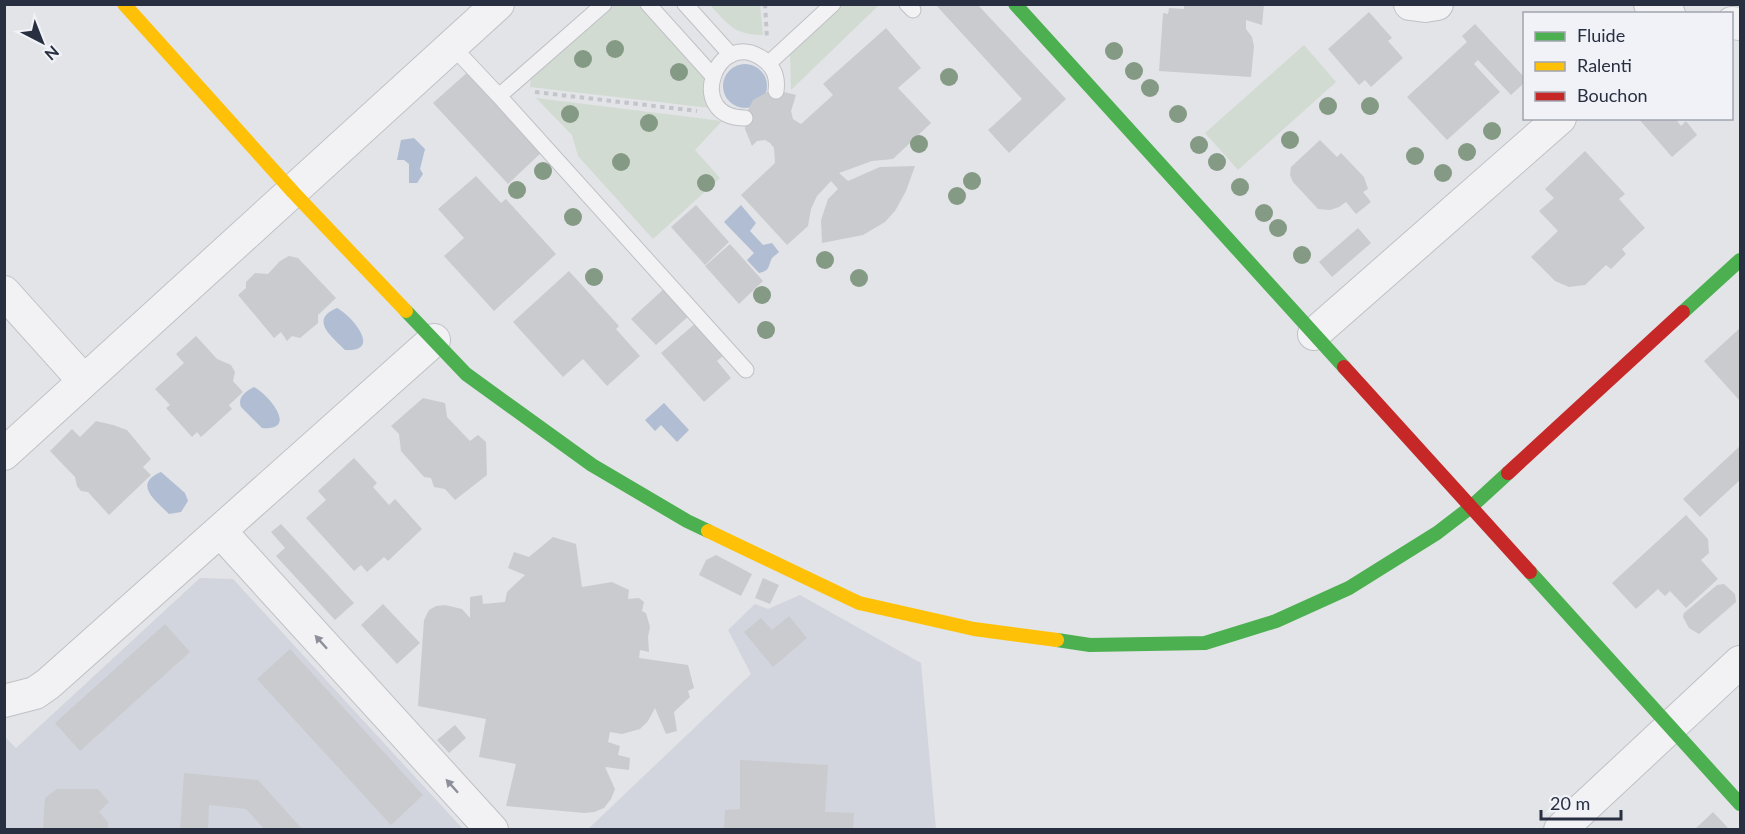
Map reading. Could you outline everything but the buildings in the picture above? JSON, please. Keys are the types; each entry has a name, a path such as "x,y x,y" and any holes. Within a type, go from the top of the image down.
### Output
{"street":[{"path":"124,4 293,192 466,375 592,465 687,521 860,603 974,629 1090,645 1205,643 1276,621 1349,588 1437,533 1471,507 1740,260"},
{"path":"4,454 498,4"},
{"path":"1015,4 1740,804"},
{"path":"1410,4 1425,6 1437,4"},
{"path":"1650,4 1665,12"},
{"path":"1314,334 1558,120"},
{"path":"4,292 84,381"},
{"path":"4,701 35,693 48,684 434,340"},
{"path":"220,531 492,830"},
{"path":"1560,830 1671,727 1735,674"}],"lane":[{"path":"503,92 604,4"},
{"path":"648,4 712,75"},
{"path":"769,63 832,4"},
{"path":"665,23 685,5 731,55"},
{"path":"452,46 503,92 746,370"},
{"path":"745,118 728,115 719,108 713,98 710,86 712,75 723,60 731,55 744,52 758,55 769,63 775,73 776,91"}],"path":[{"path":"503,92 728,115"}],"shaded area":[{"path":"614,5 643,5 706,73 706,97 710,108 530,87 531,78"},
{"path":"710,5 760,5 763,35 738,31"},
{"path":"839,5 879,5 791,90 790,51"},
{"path":"1304,45 1336,82 1238,170 1205,133"},
{"path":"536,98 722,121 695,150 720,178 653,239 578,156 572,135"},
{"path":"200,578 233,579 463,829 5,829 4,736 16,748"},
{"path":"800,595 921,663 936,829 587,830 751,674 728,630 755,604 768,609"}],"water":[{"path":"745,64 761,70 767,86 761,102 745,108 729,102 723,86 729,70"},
{"path":"414,138 425,149 420,169 423,174 417,183 409,183 409,164 404,160 397,160 401,140"},
{"path":"741,205 756,223 750,231 763,245 772,243 779,252 763,272 759,273 747,260 754,253 724,222"},
{"path":"337,308 350,318 361,333 362,345 356,349 345,350 326,329 324,318"},
{"path":"254,387 267,397 278,412 280,418 278,424 273,427 262,428 241,407 241,397"},
{"path":"664,403 689,430 677,442 661,425 655,431 645,420"},
{"path":"161,472 185,493 188,501 181,512 169,514 149,493 148,482"}],"traffic: fast":[{"path":"1015,4 1344,367"},
{"path":"1683,312 1740,260"},
{"path":"406,311 466,374 592,465 708,531"},
{"path":"1057,640 1090,645 1205,643 1276,621 1349,588 1437,533 1471,507 1508,473"},
{"path":"1530,572 1740,804"}],"traffic: slow":[{"path":"124,4 293,192 406,311"},
{"path":"708,531 859,603 974,629 1057,640"}],"traffic: jam":[{"path":"1508,473 1683,312"},
{"path":"1344,367 1530,572"}]}
